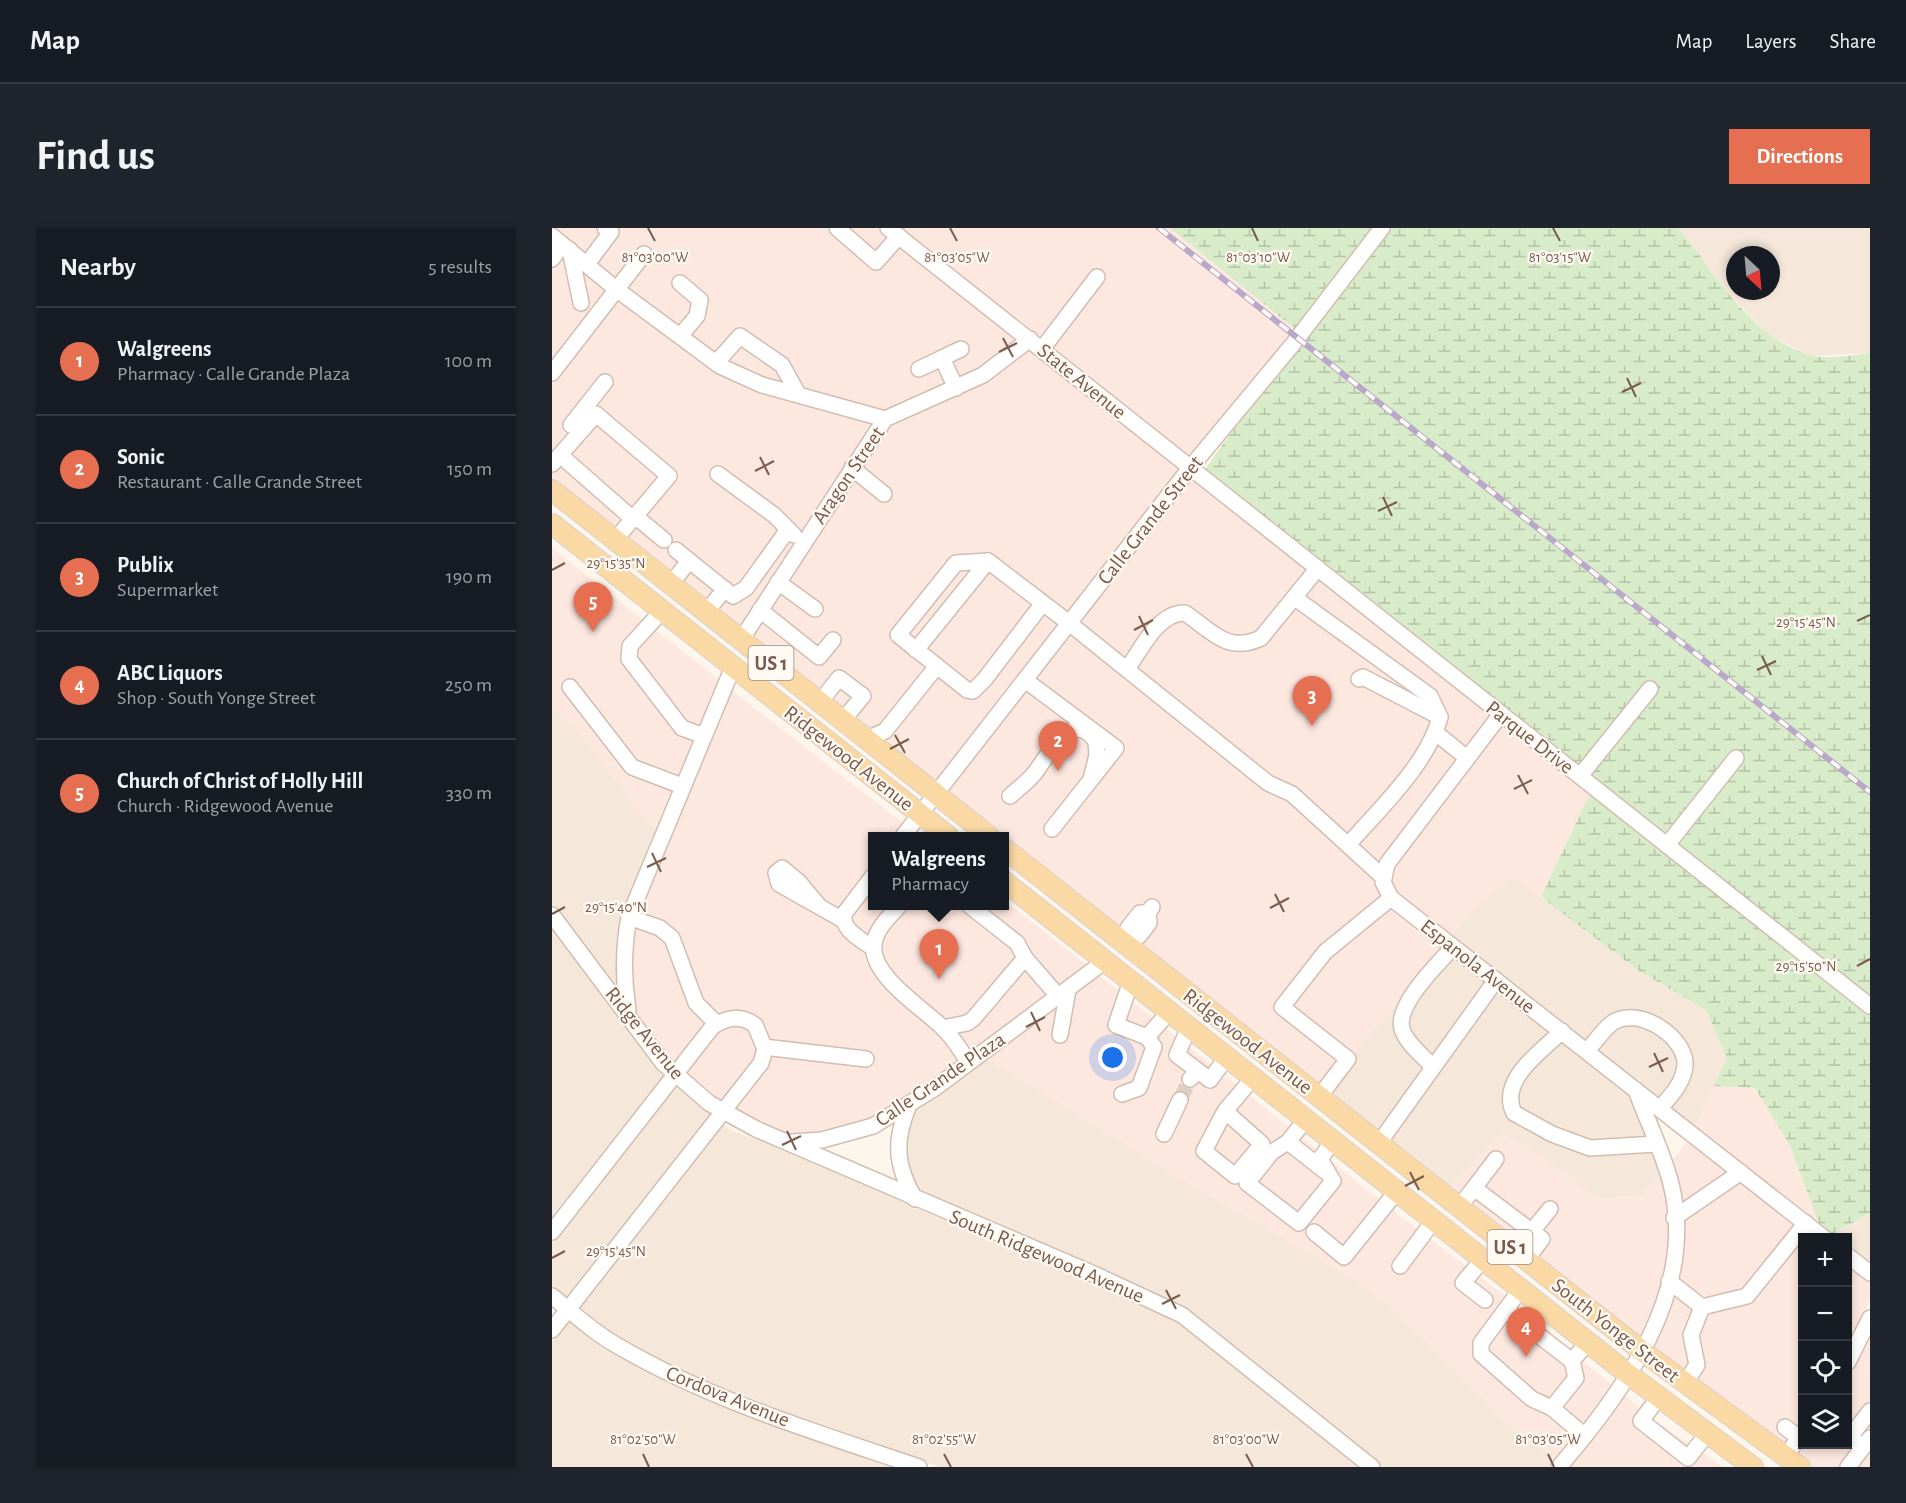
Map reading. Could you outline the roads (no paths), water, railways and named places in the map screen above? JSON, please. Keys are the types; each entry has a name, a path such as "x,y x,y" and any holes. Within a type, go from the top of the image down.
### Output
{"main road":[{"name":"Ridgewood Avenue","path":"552,490 983,832"},
{"name":"Ridgewood Avenue","path":"552,524 942,832"},
{"name":"Ridgewood Avenue","path":"1009,852 1127,940 1379,1143"},
{"name":"Ridgewood Avenue","path":"1009,885 1364,1165"},
{"path":"1276,1096 1296,1100 1319,1096"},
{"name":"South Yonge Street","path":"1379,1143 1642,1351 1792,1462"},
{"name":"South Yonge Street","path":"1364,1165 1628,1374 1753,1467"}],"street":[{"path":"586,264 611,232 605,228"},
{"path":"837,228 876,262 900,233"},
{"name":"Calle Grande Street","path":"907,832 1190,468 1293,344 1382,228"},
{"name":"State Avenue","path":"900,233 1190,468"},
{"path":"561,244 616,289 716,363 762,385 885,419"},
{"path":"552,259 561,244"},
{"path":"561,244 580,303"},
{"path":"552,373 644,254"},
{"path":"1042,349 1097,277"},
{"path":"680,283 699,300 697,316 680,336"},
{"path":"716,363 740,336 782,365 798,394"},
{"name":"Aragon Street","path":"741,640 885,419 983,375 1030,339"},
{"path":"919,369 961,349"},
{"path":"942,358 956,388"},
{"path":"571,425 605,382"},
{"path":"615,540 634,517 669,477 596,414 556,460 634,517 733,596 746,588 787,531"},
{"path":"852,468 884,494"},
{"name":"Parque Drive","path":"1190,468 1870,1006"},
{"path":"718,474 774,515 787,531 804,542"},
{"path":"1043,603 985,679 973,691 967,690 898,635 956,563 970,560 988,561 1070,623 1268,783 1292,794 1384,878 1391,898 1325,952 1282,1006 1348,1059 1319,1096"},
{"path":"671,584 689,561"},
{"path":"916,650 988,561"},
{"path":"1127,669 1162,621 1170,615 1185,614 1230,644 1239,645 1261,638 1318,568"},
{"path":"778,582 814,609"},
{"path":"706,612 725,589"},
{"path":"1294,598 1430,696 1440,717 1436,733 1420,761 1348,846"},
{"path":"760,610 819,657 833,640"},
{"path":"662,611 630,646 629,659 682,728 704,736"},
{"path":"867,739 885,731 937,666"},
{"path":"628,1013 623,980 624,946 629,917 733,667"},
{"path":"1359,680 1363,677 1440,717"},
{"path":"820,702 839,678 863,696 843,720"},
{"path":"1025,680 1116,748 1052,829"},
{"path":"570,687 632,766 682,786"},
{"path":"1580,776 1650,689"},
{"path":"1384,878 1387,864 1501,714"},
{"path":"1010,796 1032,777 1063,736 1076,728 1082,729 1093,738 1098,748 1090,781"},
{"path":"1436,733 1467,758"},
{"path":"1667,845 1736,758"},
{"path":"843,920 844,914 868,883"},
{"name":"Espanola Avenue","path":"1391,898 1818,1233"},
{"path":"819,906 843,920 849,930 874,949"},
{"path":"896,910 877,933 874,949 880,967 892,983 943,1028 968,1062"},
{"path":"975,910 1017,943 1025,958 1064,993 1060,1035"},
{"path":"1127,940 1128,928 1140,913 1150,910"},
{"name":"Ridge Avenue","path":"552,915 674,1074 724,1112 756,1129 789,1142"},
{"path":"629,917 660,928 672,938 696,1003 717,1024"},
{"path":"1432,1066 1408,1039 1402,1028 1402,1016 1407,1003 1453,947"},
{"path":"943,1028 967,1023 973,1019 1025,958"},
{"name":"Calle Grande Plaza","path":"789,1142 848,1135 873,1126 909,1105 1105,961"},
{"path":"1379,1143 1432,1066 1496,980"},
{"path":"1122,1094 1139,1088 1154,1047 1147,1037 1116,1025 1131,981"},
{"path":"1147,1037 1169,1012"},
{"path":"552,1232 701,1039 717,1024 731,1018 748,1020 759,1032 764,1047 761,1063 552,1330"},
{"path":"1587,1051 1612,1023 1622,1019 1646,1021 1669,1034 1680,1045 1685,1056 1685,1066 1674,1092 1660,1108"},
{"path":"1189,1027 1178,1055 1194,1075 1210,1080 1227,1057"},
{"path":"1562,1031 1515,1080 1509,1099 1514,1113 1552,1134 1590,1148 1656,1144"},
{"path":"764,1047 866,1059"},
{"path":"1225,1111 1253,1077"},
{"path":"1559,1467 1602,1416 1642,1351 1663,1309 1669,1281 1676,1233 1671,1185 1636,1089"},
{"path":"1164,1134 1180,1100"},
{"path":"909,1105 899,1128 898,1146 901,1167 915,1199"},
{"path":"1306,1119 1288,1142 1272,1152 1247,1183 1299,1223 1333,1181 1320,1159 1334,1141"},
{"name":"South Ridgewood Avenue","path":"789,1142 915,1199 1096,1275 1182,1315 1372,1467"},
{"path":"1288,1142 1330,1175"},
{"path":"1459,1207 1496,1159"},
{"path":"1674,1218 1741,1172"},
{"path":"1473,1188 1542,1239 1526,1260"},
{"path":"1314,1232 1344,1257 1397,1191"},
{"path":"1532,1231 1550,1209"},
{"path":"1400,1266 1434,1220"},
{"path":"1702,1307 1747,1296 1806,1223"},
{"path":"1483,1259 1463,1283 1485,1300"},
{"path":"1852,1259 1870,1273"},
{"path":"1669,1281 1702,1307"},
{"path":"1521,1289 1481,1343 1481,1354 1532,1399 1552,1408 1585,1436"},
{"name":"Cordova Avenue","path":"552,1296 615,1345 674,1377 733,1403 919,1467"},
{"path":"1684,1383 1697,1365 1691,1335 1702,1307"},
{"path":"1506,1310 1572,1361 1576,1378 1552,1408"},
{"path":"1852,1354 1870,1318"},
{"path":"1572,1361 1587,1342"},
{"path":"1659,1397 1641,1421 1689,1458 1707,1434"},
{"path":"1848,1467 1866,1443 1850,1437 1870,1411"},
{"path":"1785,1427 1798,1434"},
{"path":"1792,1462 1798,1444"}],"tunnel":[{"path":"1180,1100 1190,1079"}],"railway":[{"path":"1159,228 1870,792"}],"place":[{"name":"Church of Christ of Holly Hill","path":"593,632"},
{"name":"Publix","path":"1312,726"},
{"name":"Sonic","path":"1058,771"},
{"name":"Walgreens","path":"939,979"},
{"name":"ABC Liquors","path":"1526,1357"}]}
